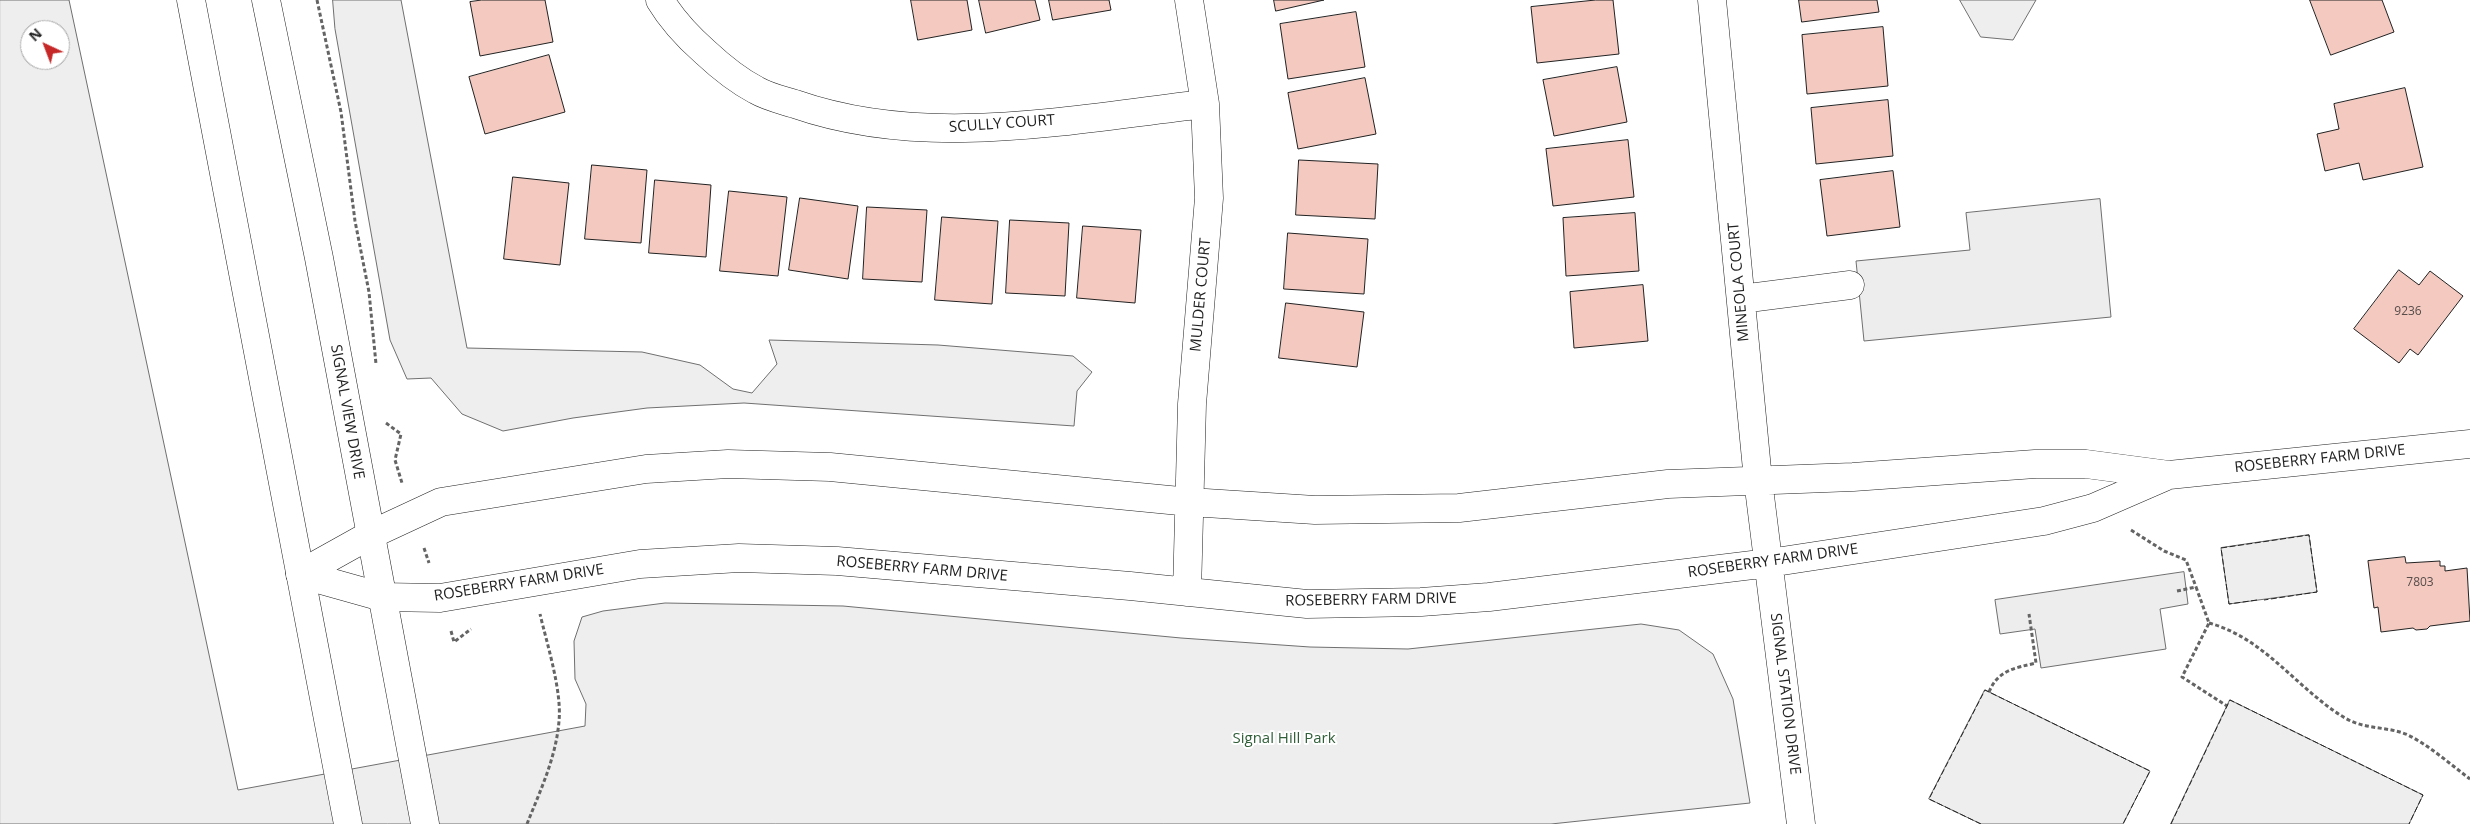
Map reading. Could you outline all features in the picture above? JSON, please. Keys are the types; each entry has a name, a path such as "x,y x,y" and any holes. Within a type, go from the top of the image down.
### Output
{"street":[{"path":"191,0 348,824"},
{"name":"SIGNAL VIEW DRIVE","path":"266,0 319,258 425,824"},
{"name":"SCULLY COURT","path":"660,0 687,36 725,70 757,91 819,112 888,125 958,129 1027,124 1204,104"},
{"name":"MULDER COURT","path":"1187,592 1192,404 1210,198 1204,104 1189,0"},
{"name":"MINEOLA COURT","path":"1712,0 1758,480 1769,563"},
{"path":"1741,299 1850,285"},
{"name":"ROSEBERRY FARM DRIVE","path":"300,574 370,535 440,502 491,492 646,470 728,464 830,467 1190,502 1315,510 1459,508 1668,484 1853,477 2035,464 2086,464 2169,475 2470,444"},
{"name":"ROSEBERRY FARM DRIVE","path":"300,574 382,597 440,598 640,564 739,558 837,561 1307,604 1421,602 1489,597 1769,563 2044,521 2093,508 2169,475"},
{"name":"SIGNAL STATION DRIVE","path":"1769,563 1801,824"}],"path":[{"path":"317,0 341,112 355,221 369,292 377,370"},
{"path":"381,419 401,434 395,460 454,642"},
{"path":"2093,508 2164,551 2186,560 2209,623 2182,677 2227,706"},
{"path":"2177,591 2196,587"},
{"path":"526,824 548,772 560,719 556,685 539,611"},
{"path":"1989,692 1993,683 2003,672 2036,663 2029,614"},
{"path":"2209,623 2223,627 2279,663 2332,710 2348,720 2374,729 2394,731 2408,735 2470,779"}],"green space":[{"name":"Signal Hill Park","path":"0,0 69,0 238,790 585,726 586,704 575,679 574,641 582,617 603,611 665,603 843,606 1181,638 1310,647 1408,649 1641,624 1679,630 1713,654 1733,699 1750,803 1551,824 0,824"},
{"path":"333,0 401,0 467,348 642,352 700,365 733,389 752,393 777,364 769,340 938,345 1073,356 1092,372 1077,391 1074,426 744,403 647,408 573,418 503,431 462,414 431,378 407,379 390,340 335,29"},
{"path":"1960,0 2036,0 2013,40 1981,37"},
{"path":"2309,535 2317,592 2229,604 2221,548"},
{"path":"1985,690 2150,771 2123,824 1981,824 1929,799"},
{"path":"2230,700 2423,795 2409,824 2171,824"}],"shaded area":[{"path":"2100,199 2111,317 1864,341 1856,261 1970,250 1966,213"},
{"path":"2184,572 2188,604 2160,609 2166,649 2041,668 2035,629 2000,634 1995,600"}],"building":[{"path":"482,0 545,0 553,42 480,56 470,2"},
{"path":"911,0 967,0 972,30 918,40"},
{"path":"979,0 1035,0 1040,20 986,33"},
{"path":"1049,0 1109,0 1111,10 1053,20"},
{"path":"1274,0 1324,0 1276,11"},
{"path":"1613,0 1619,54 1537,63 1531,7"},
{"path":"1799,0 1877,0 1879,12 1802,22"},
{"path":"2310,0 2382,0 2394,32 2331,55"},
{"path":"1356,12 1365,67 1288,79 1280,24"},
{"path":"1883,27 1888,86 1807,94 1802,35"},
{"path":"549,55 565,112 485,134 469,77"},
{"path":"1617,67 1627,122 1554,136 1543,80"},
{"path":"1365,78 1376,134 1298,149 1288,93"},
{"path":"2405,88 2423,167 2363,180 2359,163 2325,171 2317,134 2339,129 2334,104"},
{"path":"1888,100 1893,156 1816,164 1811,108"},
{"path":"1628,140 1634,197 1553,206 1546,149"},
{"path":"1299,160 1378,164 1375,219 1296,215"},
{"path":"592,165 647,170 641,243 585,239"},
{"path":"1893,171 1900,227 1827,236 1820,180"},
{"path":"513,177 569,183 560,265 504,259"},
{"path":"655,180 711,185 706,257 649,253"},
{"path":"729,191 787,197 778,276 720,271"},
{"path":"800,198 858,206 848,279 789,270"},
{"path":"867,207 927,210 922,282 863,279"},
{"path":"1635,213 1639,271 1566,276 1563,218"},
{"path":"942,217 998,221 992,304 935,300"},
{"path":"1010,220 1069,223 1065,296 1006,293"},
{"path":"1083,226 1141,230 1135,303 1077,298"},
{"path":"1288,233 1368,239 1364,294 1284,289"},
{"path":"2399,270 2419,285 2430,271 2463,296 2418,355 2410,349 2399,363 2354,329"},
{"path":"1643,285 1648,341 1574,348 1570,292"},
{"path":"1286,303 1364,312 1357,367 1279,358"},
{"path":"2405,557 2406,563 2440,561 2440,566 2445,566 2445,571 2467,568 2470,621 2430,626 2427,629 2416,630 2413,628 2381,632 2378,607 2374,608 2368,561"}],"fence":[{"path":"2257,600 2229,604 2221,548 2309,535 2317,592 2264,600"},
{"path":"1981,824 1929,799 1985,690 2150,771 2123,824"},
{"path":"2171,824 2230,700 2423,795 2409,824"}]}
